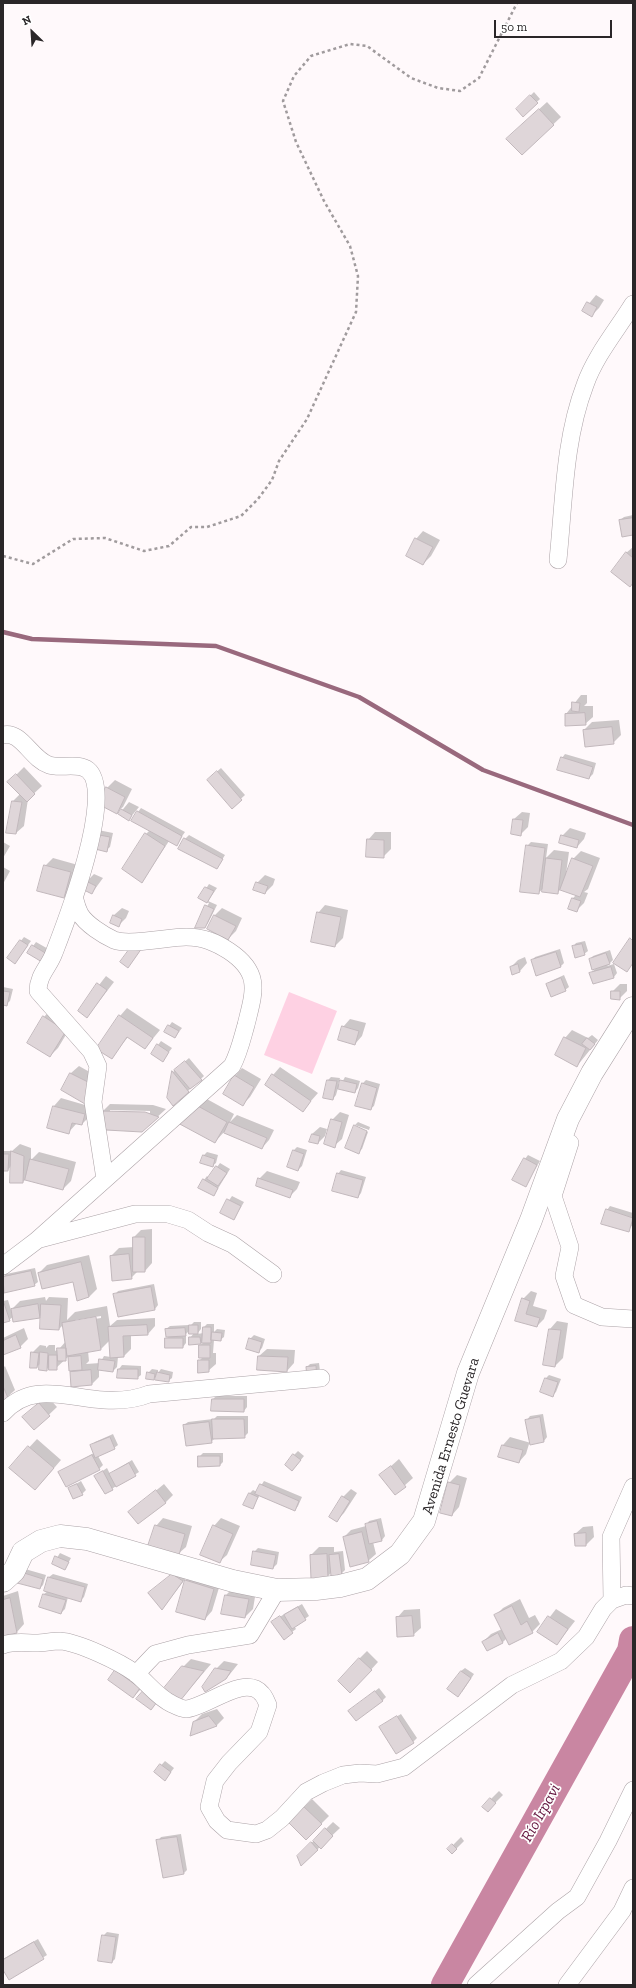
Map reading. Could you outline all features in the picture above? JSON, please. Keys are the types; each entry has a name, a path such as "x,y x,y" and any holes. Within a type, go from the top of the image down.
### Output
{"main road":[{"name":"Avenida Ernesto Guevara","path":"3,1579 14,1571 23,1552 41,1540 60,1536 87,1539 233,1581 277,1590 316,1589 340,1586 367,1579 400,1554 424,1521 468,1373 531,1220 568,1119 584,1088 633,1008"}],"street":[{"path":"558,560 571,433 585,384 600,355 627,326 633,304"},
{"path":"3,735 7,734 16,736 37,760 48,765 80,767 87,769 95,780 97,791 95,816 75,900 53,955 38,980 38,991 91,1051 98,1066 93,1102 105,1179"},
{"path":"3,1266 36,1240 232,1066 238,1055 253,997 253,982 249,970 242,960 216,943 200,937 144,941 115,940 89,924 80,914 75,900"},
{"path":"584,1088 577,1124 553,1196 570,1247 564,1276 574,1305 602,1317 633,1319"},
{"path":"36,1240 135,1214 168,1214 188,1220 208,1233 232,1244 273,1274"},
{"path":"3,1413 10,1405 31,1395 56,1393 104,1400 134,1400 149,1394 321,1378"},
{"path":"3,1645 11,1642 48,1644 60,1641 79,1646 116,1661 136,1674 153,1691 171,1704 185,1709 199,1706 234,1688 250,1688 262,1693 268,1705 259,1732 229,1763 215,1781 211,1794 210,1807 217,1821 227,1830 256,1834 267,1830 282,1818 306,1792 323,1783 343,1776 360,1773 377,1774 395,1770 416,1760 512,1685 561,1660 570,1653 586,1637 603,1609 624,1597 611,1537 633,1487"},
{"path":"136,1674 155,1654 188,1645 250,1635 277,1590"},
{"path":"476,1985 558,1911 577,1897 608,1841 633,1790"},
{"path":"567,1985 622,1911 633,1888"}],"path":[{"path":"3,556 33,564 73,539 105,538 144,551 169,546 191,527 207,527 241,516 258,499 272,480 279,461 307,419 356,312 358,276 350,246 324,201 302,155 296,142 283,101 294,76 311,56 350,44 367,46 411,78 438,88 460,91 479,78 517,3"}],"shaded area":[{"path":"289,992 337,1011 312,1074 264,1055"}],"building":[{"path":"530,95 538,103 523,117 516,109"},
{"path":"539,109 554,125 522,155 506,139"},
{"path":"587,302 597,307 592,317 582,311"},
{"path":"633,518 633,535 622,537 619,520"},
{"path":"415,538 433,547 423,565 406,556"},
{"path":"626,552 633,558 633,583 630,587 611,572"},
{"path":"572,702 580,703 579,712 572,711"},
{"path":"585,713 586,725 565,726 565,714"},
{"path":"612,727 614,744 585,747 583,730"},
{"path":"561,757 593,767 589,779 557,770"},
{"path":"217,771 242,800 232,809 207,780"},
{"path":"16,774 35,794 27,802 7,782"},
{"path":"106,787 125,797 117,814 98,804"},
{"path":"12,801 22,802 16,834 6,833"},
{"path":"121,809 132,815 129,821 118,814"},
{"path":"137,811 182,836 177,846 131,821"},
{"path":"513,819 523,820 521,836 511,834"},
{"path":"145,833 165,846 142,883 122,869"},
{"path":"94,834 110,837 107,852 91,848"},
{"path":"561,835 579,840 577,848 559,843"},
{"path":"184,838 223,859 217,869 178,849"},
{"path":"367,839 384,840 384,858 366,857"},
{"path":"526,845 545,848 539,894 520,892"},
{"path":"546,858 562,860 558,894 542,892"},
{"path":"572,858 593,866 580,897 560,890"},
{"path":"44,865 71,872 64,898 37,891"},
{"path":"86,881 96,886 92,894 84,890"},
{"path":"256,882 268,886 265,894 253,890"},
{"path":"205,887 214,891 207,903 198,898"},
{"path":"572,898 581,901 577,912 568,909"},
{"path":"205,905 214,909 205,928 195,928"},
{"path":"317,912 341,917 335,947 311,942"},
{"path":"113,915 122,919 119,927 110,923"},
{"path":"214,915 236,926 228,940 207,929"},
{"path":"630,938 633,941 633,963 627,972 613,963"},
{"path":"20,940 28,945 15,964 7,958"},
{"path":"582,944 585,955 575,958 572,946"},
{"path":"32,945 47,954 42,962 27,953"},
{"path":"131,947 142,948 128,968 120,962"},
{"path":"556,952 561,967 536,976 531,960"},
{"path":"606,953 610,964 592,970 589,959"},
{"path":"518,964 520,972 512,975 510,967"},
{"path":"611,967 614,978 593,984 589,973"},
{"path":"561,978 566,991 551,997 546,984"},
{"path":"97,983 107,990 87,1018 78,1011"},
{"path":"3,991 10,992 7,1006 3,1005"},
{"path":"611,991 620,991 620,1000 611,999"},
{"path":"119,1015 153,1038 145,1049 127,1037 112,1059 96,1049"},
{"path":"43,1016 66,1031 50,1057 27,1043"},
{"path":"168,1025 179,1031 175,1038 164,1032"},
{"path":"342,1026 359,1031 355,1045 338,1040"},
{"path":"564,1037 586,1048 577,1067 555,1055"},
{"path":"587,1038 595,1044 590,1050 582,1044"},
{"path":"157,1044 169,1052 163,1062 151,1054"},
{"path":"185,1061 202,1080 190,1089 174,1070"},
{"path":"172,1071 189,1092 173,1106 167,1098"},
{"path":"70,1073 88,1082 85,1104 61,1090"},
{"path":"272,1074 311,1101 303,1112 265,1085"},
{"path":"234,1075 254,1087 243,1106 223,1094"},
{"path":"327,1080 337,1081 333,1100 323,1098"},
{"path":"340,1080 357,1084 355,1093 338,1089"},
{"path":"362,1083 377,1088 371,1110 355,1106"},
{"path":"196,1105 227,1122 215,1143 176,1122"},
{"path":"53,1106 85,1114 82,1125 72,1123 69,1134 47,1128"},
{"path":"101,1111 145,1112 159,1117 142,1132 106,1130"},
{"path":"331,1119 342,1122 335,1148 324,1144"},
{"path":"229,1122 267,1138 262,1149 224,1133"},
{"path":"354,1125 367,1131 359,1154 345,1148"},
{"path":"312,1134 320,1136 318,1144 309,1142"},
{"path":"293,1150 304,1154 298,1171 287,1167"},
{"path":"11,1151 24,1156 23,1183 10,1183"},
{"path":"3,1154 9,1154 8,1171 3,1171"},
{"path":"203,1155 215,1159 213,1167 200,1163"},
{"path":"524,1158 537,1165 526,1187 512,1180"},
{"path":"30,1159 69,1169 63,1190 25,1180"},
{"path":"216,1166 227,1173 218,1186 207,1179"},
{"path":"337,1173 363,1180 358,1198 332,1191"},
{"path":"258,1178 293,1190 290,1198 256,1186"},
{"path":"203,1179 218,1188 214,1196 198,1188"},
{"path":"227,1199 241,1206 234,1220 220,1213"},
{"path":"606,1209 633,1218 629,1232 601,1224"},
{"path":"133,1237 145,1237 145,1272 133,1272"},
{"path":"129,1254 132,1279 112,1281 110,1256"},
{"path":"81,1262 89,1297 77,1301 73,1282 42,1289 38,1273"},
{"path":"31,1271 35,1286 4,1293 3,1277"},
{"path":"151,1287 155,1310 118,1317 113,1294"},
{"path":"522,1298 530,1301 526,1314 540,1318 537,1327 515,1321"},
{"path":"3,1303 10,1321 3,1323"},
{"path":"38,1304 40,1318 13,1322 11,1309"},
{"path":"41,1304 61,1305 59,1330 40,1329"},
{"path":"96,1317 101,1350 67,1356 62,1323"},
{"path":"147,1325 148,1335 123,1336 124,1357 110,1358 108,1327"},
{"path":"189,1325 198,1325 198,1334 189,1334"},
{"path":"203,1327 211,1327 211,1343 202,1343"},
{"path":"185,1328 186,1336 166,1337 165,1329"},
{"path":"549,1329 561,1330 555,1367 543,1365"},
{"path":"212,1332 222,1333 221,1341 211,1340"},
{"path":"16,1335 21,1348 3,1355 3,1341"},
{"path":"189,1337 200,1337 201,1344 189,1345"},
{"path":"165,1338 183,1338 183,1348 165,1348"},
{"path":"249,1338 262,1342 259,1353 246,1349"},
{"path":"199,1345 210,1345 210,1358 199,1358"},
{"path":"57,1348 66,1348 66,1361 58,1361"},
{"path":"31,1352 39,1353 37,1368 30,1368"},
{"path":"40,1352 48,1353 47,1371 39,1370"},
{"path":"49,1355 57,1355 57,1370 49,1370"},
{"path":"81,1356 82,1370 69,1371 68,1357"},
{"path":"258,1356 288,1357 287,1372 257,1370"},
{"path":"99,1359 115,1361 113,1372 98,1370"},
{"path":"198,1360 209,1360 209,1372 198,1373"},
{"path":"316,1366 317,1376 307,1377 306,1367"},
{"path":"118,1369 138,1369 138,1379 117,1378"},
{"path":"91,1370 92,1385 71,1387 70,1372"},
{"path":"147,1372 155,1374 154,1380 146,1379"},
{"path":"157,1372 170,1375 169,1382 155,1380"},
{"path":"545,1378 558,1382 553,1397 540,1392"},
{"path":"3,1386 8,1398 3,1402"},
{"path":"212,1399 244,1399 244,1412 211,1411"},
{"path":"39,1403 50,1416 34,1430 22,1417"},
{"path":"540,1417 544,1442 530,1445 525,1420"},
{"path":"212,1419 244,1419 245,1438 213,1439"},
{"path":"209,1422 212,1443 186,1446 183,1425"},
{"path":"110,1437 115,1449 95,1458 90,1445"},
{"path":"502,1445 523,1450 519,1463 498,1457"},
{"path":"28,1446 54,1468 35,1490 9,1468"},
{"path":"293,1454 301,1460 292,1471 285,1465"},
{"path":"92,1455 100,1470 66,1487 58,1472"},
{"path":"198,1456 220,1456 220,1466 198,1467"},
{"path":"129,1463 136,1476 116,1487 109,1474"},
{"path":"391,1466 406,1487 395,1495 379,1475"},
{"path":"103,1471 113,1490 105,1494 94,1476"},
{"path":"448,1482 460,1485 452,1516 440,1513"},
{"path":"77,1484 83,1495 73,1499 68,1488"},
{"path":"260,1484 299,1501 295,1511 255,1494"},
{"path":"156,1490 166,1503 138,1524 128,1512"},
{"path":"249,1493 258,1497 253,1509 243,1505"},
{"path":"342,1496 350,1501 337,1522 329,1517"},
{"path":"377,1521 382,1541 369,1544 365,1524"},
{"path":"155,1525 185,1534 179,1555 148,1546"},
{"path":"213,1525 233,1534 220,1563 200,1555"},
{"path":"362,1532 369,1562 350,1567 343,1537"},
{"path":"586,1533 586,1546 575,1546 574,1534"},
{"path":"253,1551 276,1555 273,1569 251,1565"},
{"path":"327,1554 328,1578 311,1579 310,1555"},
{"path":"339,1554 342,1575 331,1576 329,1555"},
{"path":"55,1556 69,1562 65,1570 52,1564"},
{"path":"21,1572 43,1579 40,1589 17,1583"},
{"path":"172,1574 183,1581 162,1610 148,1593"},
{"path":"48,1577 85,1587 81,1602 44,1591"},
{"path":"185,1580 214,1589 205,1620 176,1612"},
{"path":"43,1594 66,1600 61,1614 39,1607"},
{"path":"225,1595 249,1599 245,1618 221,1614"},
{"path":"10,1598 17,1633 3,1636 3,1600"},
{"path":"512,1606 521,1625 527,1621 533,1633 509,1645 494,1615"},
{"path":"298,1607 306,1620 292,1629 284,1615"},
{"path":"280,1616 293,1633 284,1640 271,1622"},
{"path":"412,1616 414,1636 397,1637 396,1617"},
{"path":"548,1616 568,1629 557,1645 537,1632"},
{"path":"498,1633 503,1643 487,1651 482,1642"},
{"path":"359,1658 372,1670 350,1693 338,1681"},
{"path":"182,1666 204,1671 180,1701 164,1688"},
{"path":"215,1668 231,1671 226,1679 205,1692 202,1687"},
{"path":"115,1670 140,1688 133,1698 108,1680"},
{"path":"461,1671 471,1678 458,1697 447,1689"},
{"path":"143,1691 157,1702 151,1710 136,1699"},
{"path":"375,1691 383,1701 356,1721 348,1711"},
{"path":"209,1716 217,1726 190,1736 193,1722"},
{"path":"397,1716 414,1743 396,1754 379,1727"},
{"path":"160,1764 171,1772 165,1781 154,1772"},
{"path":"490,1798 496,1803 488,1812 482,1807"},
{"path":"303,1806 322,1824 306,1840 288,1822"},
{"path":"325,1828 333,1836 321,1849 313,1841"},
{"path":"177,1837 184,1874 163,1878 156,1840"},
{"path":"311,1842 318,1850 301,1866 297,1856"},
{"path":"452,1844 457,1849 452,1854 447,1849"},
{"path":"102,1935 116,1937 112,1963 98,1961"},
{"path":"34,1942 44,1959 9,1980 3,1970 3,1960"}],"waterway":[{"path":"3,632 32,639 216,646 359,697 483,770 633,825"},
{"name":"Río Irpavi","path":"445,1985 631,1651 633,1640"}]}
